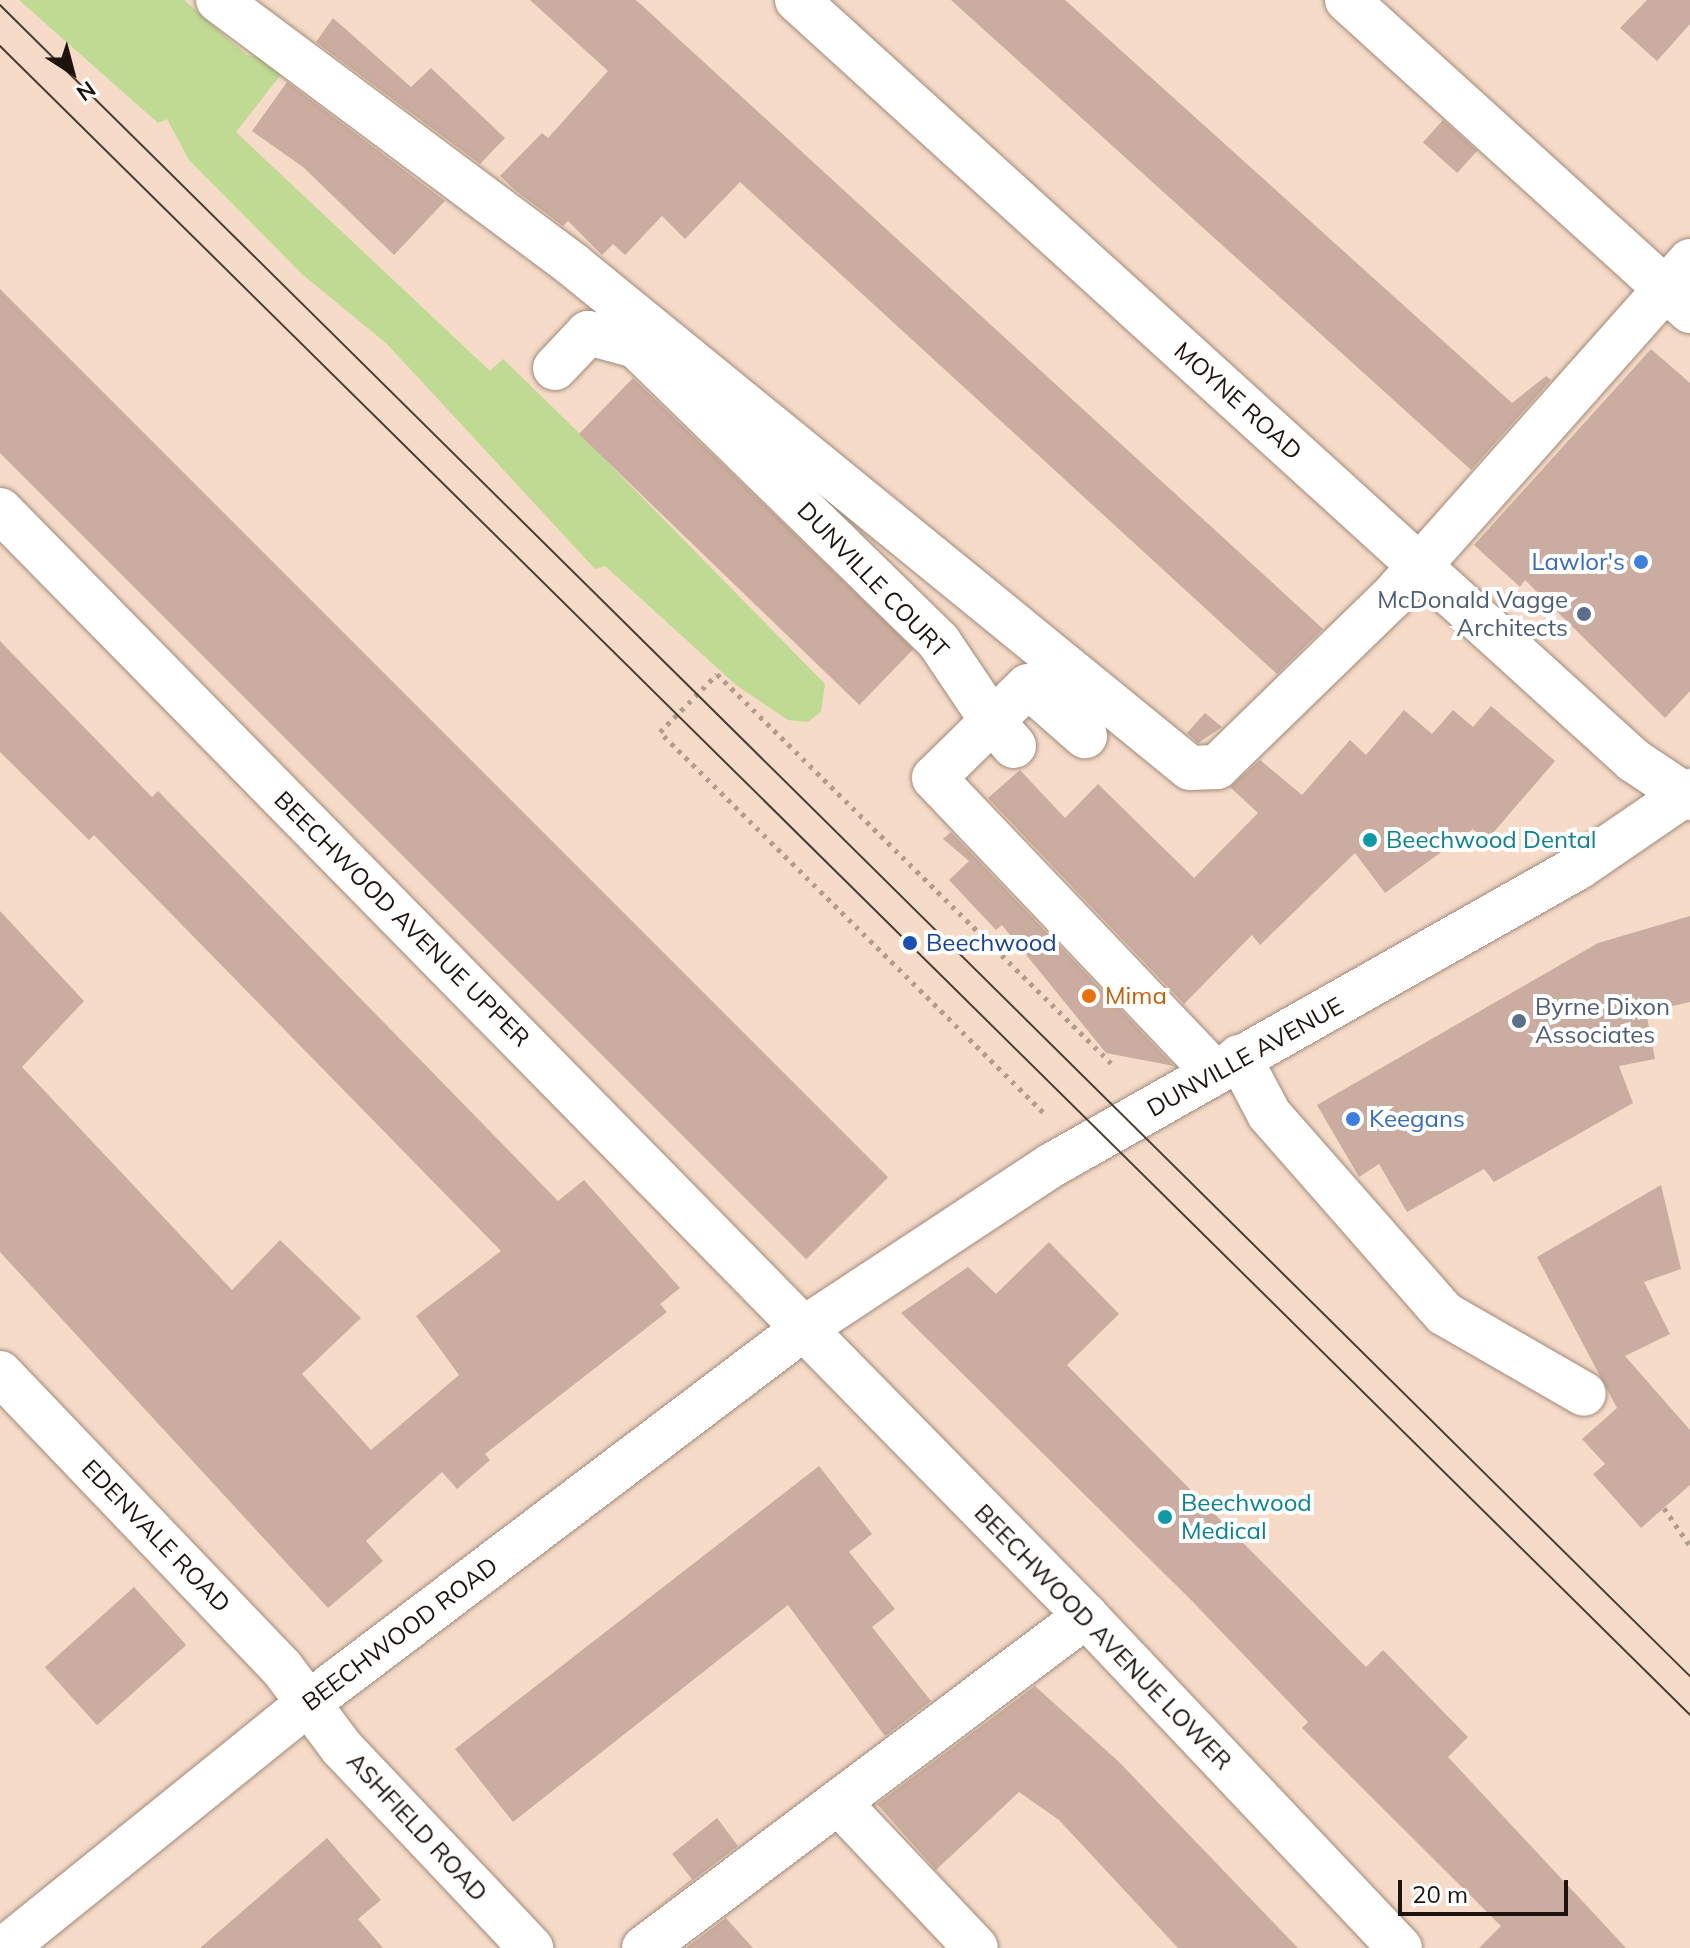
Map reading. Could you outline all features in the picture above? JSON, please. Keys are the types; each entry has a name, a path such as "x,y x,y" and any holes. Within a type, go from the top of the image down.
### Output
{"street":[{"path":"218,0 572,264 1190,768 1217,767 1417,565 1682,287 1347,0"},
{"name":"MOYNE ROAD","path":"797,0 1633,760 1688,795"},
{"name":"DUNVILLE COURT","path":"555,368 588,333 636,346 939,642 1003,733"},
{"name":"BEECHWOOD AVENUE UPPER","path":"0,510 803,1329"},
{"path":"1085,736 1028,686 1003,733 934,778 1226,1064 1445,1314 1584,1394"},
{"name":"DUNVILLE AVENUE","path":"803,1329 981,1209 1226,1064 1579,867 1688,795"},
{"name":"BEECHWOOD AVENUE LOWER","path":"803,1329 1086,1616 1400,1948"},
{"name":"BEECHWOOD ROAD","path":"5,1948 311,1701 803,1329"},
{"name":"EDENVALE ROAD","path":"0,1373 311,1701"},
{"path":"644,1948 1086,1616"},
{"name":"ASHFIELD ROAD","path":"311,1701 341,1747 531,1948"},
{"path":"839,1803 976,1948"}],"path":[{"path":"1053,1121 660,732 717,674 1111,1063"},
{"path":"1664,1508 1690,1546"}],"green space":[{"path":"19,0 184,0 247,55 290,63 236,132 490,371 503,359 577,431 825,684 821,712 808,722 788,720 736,685 605,566 595,569 387,344 303,275 189,160 167,119 158,123"}],"building":[{"path":"530,0 636,0 1323,629 1277,674 740,182 685,239 662,216 625,255 613,244 602,255 568,221 563,226 515,190 500,176 542,133 548,138 608,71"},
{"path":"951,0 1065,0 1512,403 1546,376 1551,380 1471,470"},
{"path":"1647,0 1690,0 1690,24 1657,61 1620,28"},
{"path":"333,18 411,87 431,68 505,138 480,164 316,42"},
{"path":"287,82 445,201 394,255 303,167 252,131"},
{"path":"1443,120 1477,151 1457,173 1423,142"},
{"path":"0,289 888,1177 806,1259 0,453"},
{"path":"1651,349 1690,383 1690,691 1665,718 1525,580 1520,587 1474,545"},
{"path":"633,378 914,649 859,705 579,434"},
{"path":"0,641 152,797 158,791 558,1201 584,1180 680,1288 660,1304 667,1312 485,1454 490,1460 457,1489 442,1472 366,1541 383,1561 328,1608 0,1252 0,911 84,1001 22,1067 232,1290 280,1240 361,1318 302,1374 371,1450 459,1375 416,1316 501,1251 94,835 89,840 0,752"},
{"path":"1491,706 1555,761 1486,841 1473,829 1385,893 1355,853 1260,945 1252,935 1184,1004 988,798 1020,770 1065,818 1098,784 1194,878 1258,813 1230,787 1260,760 1302,795 1350,740 1366,755 1404,710 1432,734 1453,710 1473,727"},
{"path":"1205,713 1222,727 1198,743 1187,733"},
{"name":"Mima","path":"951,832 1174,1066 1106,1053 1002,925 996,930 949,880 969,861 943,839"},
{"path":"1690,916 1690,1002 1646,1012 1655,1059 1619,1066 1633,1103 1494,1182 1484,1169 1407,1212 1379,1164 1359,1177 1317,1105 1598,943"},
{"path":"1661,1185 1681,1269 1644,1282 1670,1334 1625,1356 1690,1430 1690,1485 1641,1528 1593,1474 1605,1464 1582,1439 1617,1408 1537,1257"},
{"path":"1049,1242 1119,1314 1067,1365 1366,1667 1383,1650 1468,1737 1448,1757 1626,1948 1479,1948 1501,1926 1302,1728 1308,1722 1192,1601 901,1313 968,1267 996,1294"},
{"path":"819,1466 872,1534 849,1552 895,1609 872,1627 931,1701 885,1736 788,1605 513,1822 455,1749"},
{"path":"134,1587 186,1645 97,1725 45,1667"},
{"path":"1035,1686 1119,1762 1298,1948 1178,1948 1059,1820 1019,1792 936,1870 877,1804"},
{"path":"717,1818 738,1846 652,1911 692,1879 672,1854"},
{"path":"327,1838 381,1900 358,1919 383,1948 200,1948"},
{"path":"726,1918 753,1948 686,1948"}],"tram line":[{"path":"0,5 1690,1676"},
{"path":"0,46 1690,1715"}],"place":[{"name":"Lawlor's","path":"1641,562"},
{"name":"McDonald Vagge Architects","path":"1584,614"},
{"name":"Beechwood Dental","path":"1370,840"},
{"name":"Beechwood","path":"910,943"},
{"name":"Mima","path":"1089,996"},
{"name":"Byrne Dixon Associates","path":"1519,1021"},
{"name":"Keegans","path":"1353,1119"},
{"name":"Beechwood Medical","path":"1165,1517"}]}
